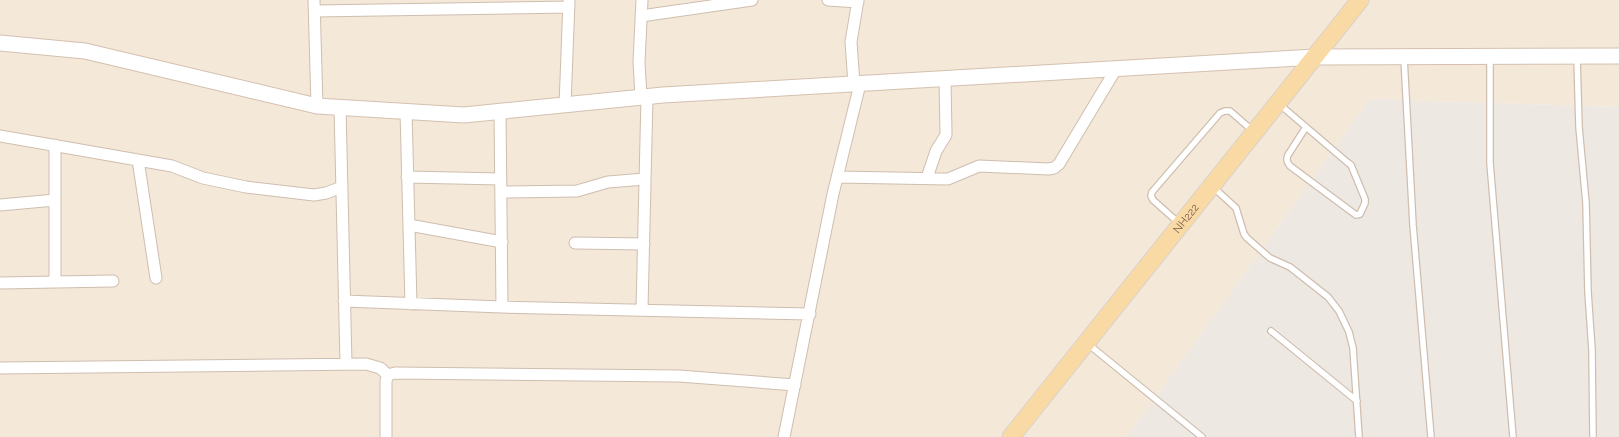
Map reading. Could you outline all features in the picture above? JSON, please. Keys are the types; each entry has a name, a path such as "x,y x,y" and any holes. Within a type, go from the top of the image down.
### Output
{"main road":[{"name":"NH222","path":"1010,437 1360,0"}],"street":[{"path":"642,0 639,62 644,97 645,179 642,309"},
{"path":"641,16 717,2 752,0"},
{"path":"784,437 857,84 851,42 858,1 828,0"},
{"path":"317,106 315,5 569,3 565,105"},
{"path":"0,43 85,51 317,106 464,115 644,97 1315,57 1619,56"},
{"path":"838,176 948,179 979,166 1054,168 1059,164 1116,69"},
{"path":"927,178 936,151 946,135 945,79"},
{"path":"340,107 346,364"},
{"path":"406,111 411,304"},
{"path":"500,111 502,307"},
{"path":"0,136 172,166 203,178 246,186 314,195 326,193 342,187"},
{"path":"55,145 55,282"},
{"path":"138,160 156,278"},
{"path":"408,177 501,179"},
{"path":"502,192 577,191 608,182 645,179"},
{"path":"0,205 55,200"},
{"path":"409,225 502,242"},
{"path":"576,243 644,244"},
{"path":"0,283 113,281"},
{"path":"344,301 502,307 810,314"},
{"path":"0,368 346,364 374,366 388,375"},
{"path":"388,375 394,373 679,376 795,385"},
{"path":"386,437 386,381 388,375"}],"lane":[{"path":"1490,56 1490,163 1513,437"},
{"path":"1578,56 1579,127 1586,203 1592,350 1593,437"},
{"path":"1404,57 1413,225 1431,437"},
{"path":"1279,103 1351,165 1365,199 1365,203 1360,214 1356,215 1287,163 1288,155 1306,127"},
{"path":"1181,225 1153,200 1151,196 1152,192 1220,113 1230,111 1255,132"},
{"path":"1212,186 1236,208 1244,234 1247,238 1270,258 1290,267 1328,297 1339,310 1349,332 1353,348 1359,437"},
{"path":"1271,331 1357,401"},
{"path":"1086,342 1202,437"}],"shaded area":[{"path":"0,0 1619,0 1619,107 1370,99 1127,437 0,437"},
{"path":"1370,99 1619,107 1619,437 1127,437"}]}
